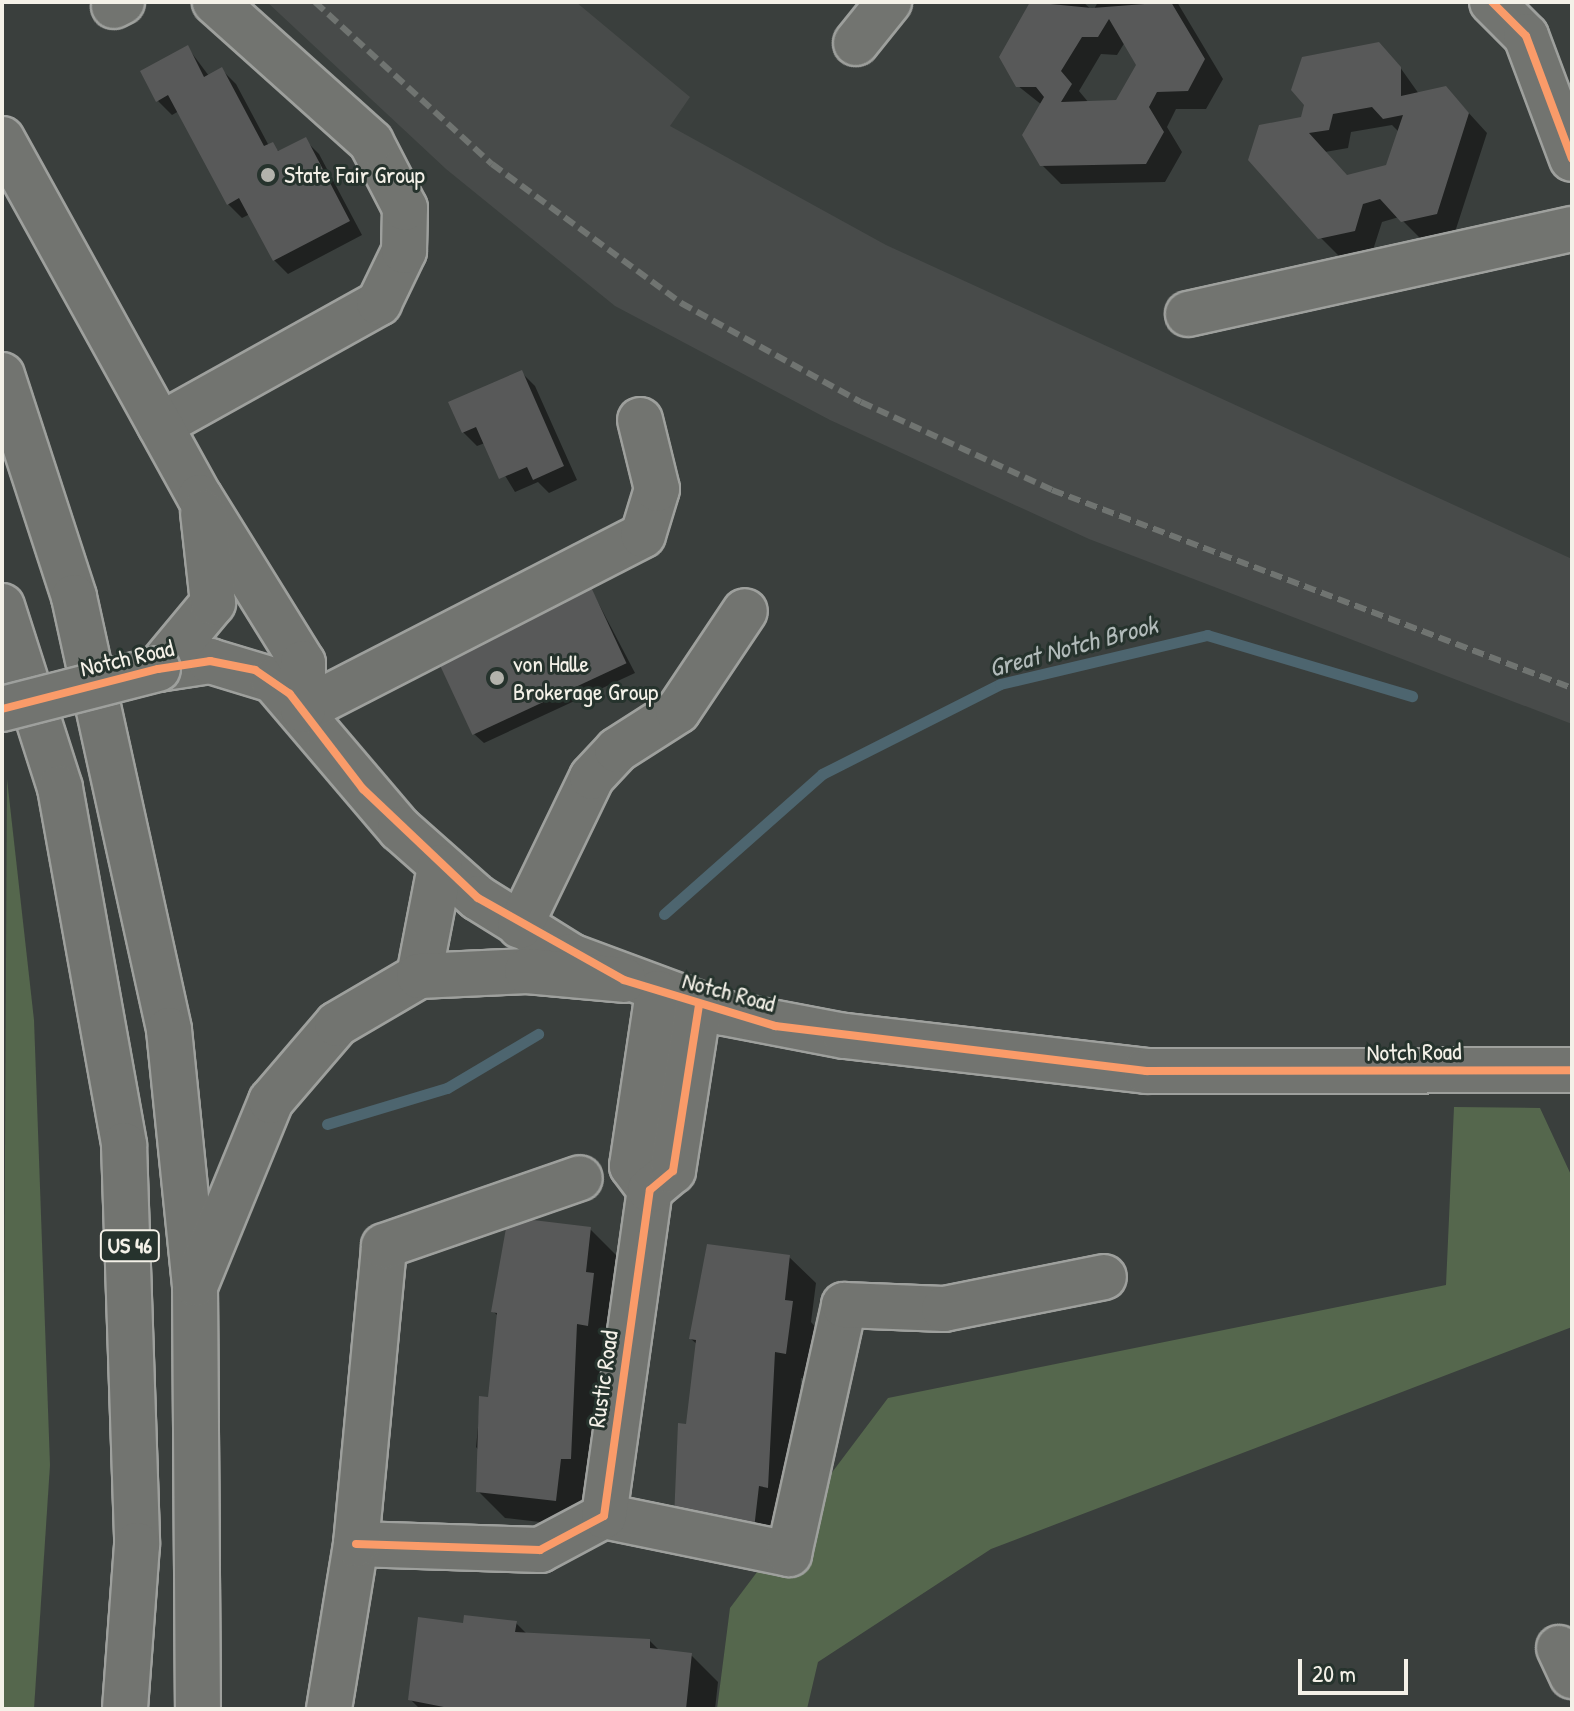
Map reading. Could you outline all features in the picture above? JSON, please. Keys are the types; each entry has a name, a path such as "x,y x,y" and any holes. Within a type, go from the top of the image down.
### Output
{"main road":[{"path":"160,425 379,303 404,251 405,208 371,142 215,2"},
{"path":"856,43 889,2"},
{"path":"1492,2 1526,36 1572,159"},
{"path":"2,139 200,497 303,663 303,710 643,535 657,489 640,420"},
{"path":"1188,314 1572,229"},
{"name":"US 46","path":"2,375 74,597 117,767 169,1030 195,1286 198,1709"},
{"path":"158,669 213,603 200,497"},
{"name":"US 46","path":"2,606 60,788 124,1145 137,1545 125,1709"},
{"path":"520,926 592,777 617,750 678,711 745,611"},
{"name":"Notch Road","path":"2,709 158,669 234,664 273,680 303,710 363,789 440,867 520,926 660,993 845,1036 1146,1071 1572,1070"},
{"path":"419,976 440,867"},
{"path":"195,1286 271,1101 337,1024 419,976 527,971 660,993"},
{"name":"Rustic Road","path":"604,1516 650,1190 632,1166 660,993"},
{"path":"329,1709 356,1544 384,1246 580,1178"},
{"path":"356,1544 540,1550 604,1516 789,1554 844,1305 944,1309 1104,1277"}],"shaded area":[{"path":"267,2 576,2 690,97 670,126 886,245 1572,559 1572,724 1089,539 830,420 615,306 446,169"}],"green space":[{"path":"7,779 34,1020 50,1465 34,1709 2,1709"},
{"path":"1454,1107 1540,1108 1572,1177 1572,1327 991,1549 818,1662 807,1709 717,1709 730,1608 888,1398 1446,1285"}],"building":[{"path":"1030,2 1092,8 1171,2 1205,59 1188,91 1157,92 1149,107 1164,132 1146,164 1040,166 1022,135 1044,97 1036,87 1016,87 999,57","holes":["1109,19 1136,65 1116,100 1061,102 1072,84 1061,71 1082,37 1098,37"]},
{"path":"1379,42 1401,67 1401,96 1446,86 1469,113 1437,214 1401,222 1380,199 1363,204 1355,231 1318,239 1248,160 1259,125 1301,117 1304,105 1291,90 1302,57","holes":["1372,107 1383,119 1403,115 1386,165 1347,175 1309,133 1329,130 1333,114"]},
{"name":"State Fair Group","path":"188,45 204,77 222,67 264,146 273,142 278,151 306,137 350,221 273,261 239,198 227,205 168,95 156,102 140,71"},
{"path":"522,370 564,466 533,480 527,467 499,479 476,427 462,433 448,402"},
{"path":"591,587 626,663 472,735 437,659"},
{"path":"508,1217 591,1227 586,1272 594,1273 588,1326 577,1324 571,1459 561,1459 556,1501 476,1492 479,1396 488,1397 497,1313 491,1312"},
{"path":"707,1244 790,1255 785,1300 793,1301 786,1354 775,1352 768,1488 759,1486 754,1529 674,1519 678,1423 686,1424 696,1340 689,1339"},
{"path":"464,1615 517,1621 515,1632 650,1639 650,1648 692,1653 686,1709 454,1709 408,1700 418,1617 463,1623"}],"waterway":[{"name":"Great Notch Brook","path":"664,914 822,774 1000,684 1207,635 1412,696"},
{"name":"Great Notch Brook","path":"327,1124 447,1088 538,1034"}],"railway":[{"path":"315,2 492,164 681,303 861,402 1052,490 1572,688"}],"cycle path":[{"path":"1492,2 1526,36 1572,159"},
{"path":"2,709 158,669 210,661 255,670 290,694 363,789 478,898 624,980 775,1026 1146,1071 1572,1070"},
{"path":"356,1544 540,1550 604,1516 650,1190 673,1171 699,1005"}],"place":[{"name":"State Fair Group","path":"268,175"},
{"name":"von Halle Brokerage Group","path":"497,678"}]}
